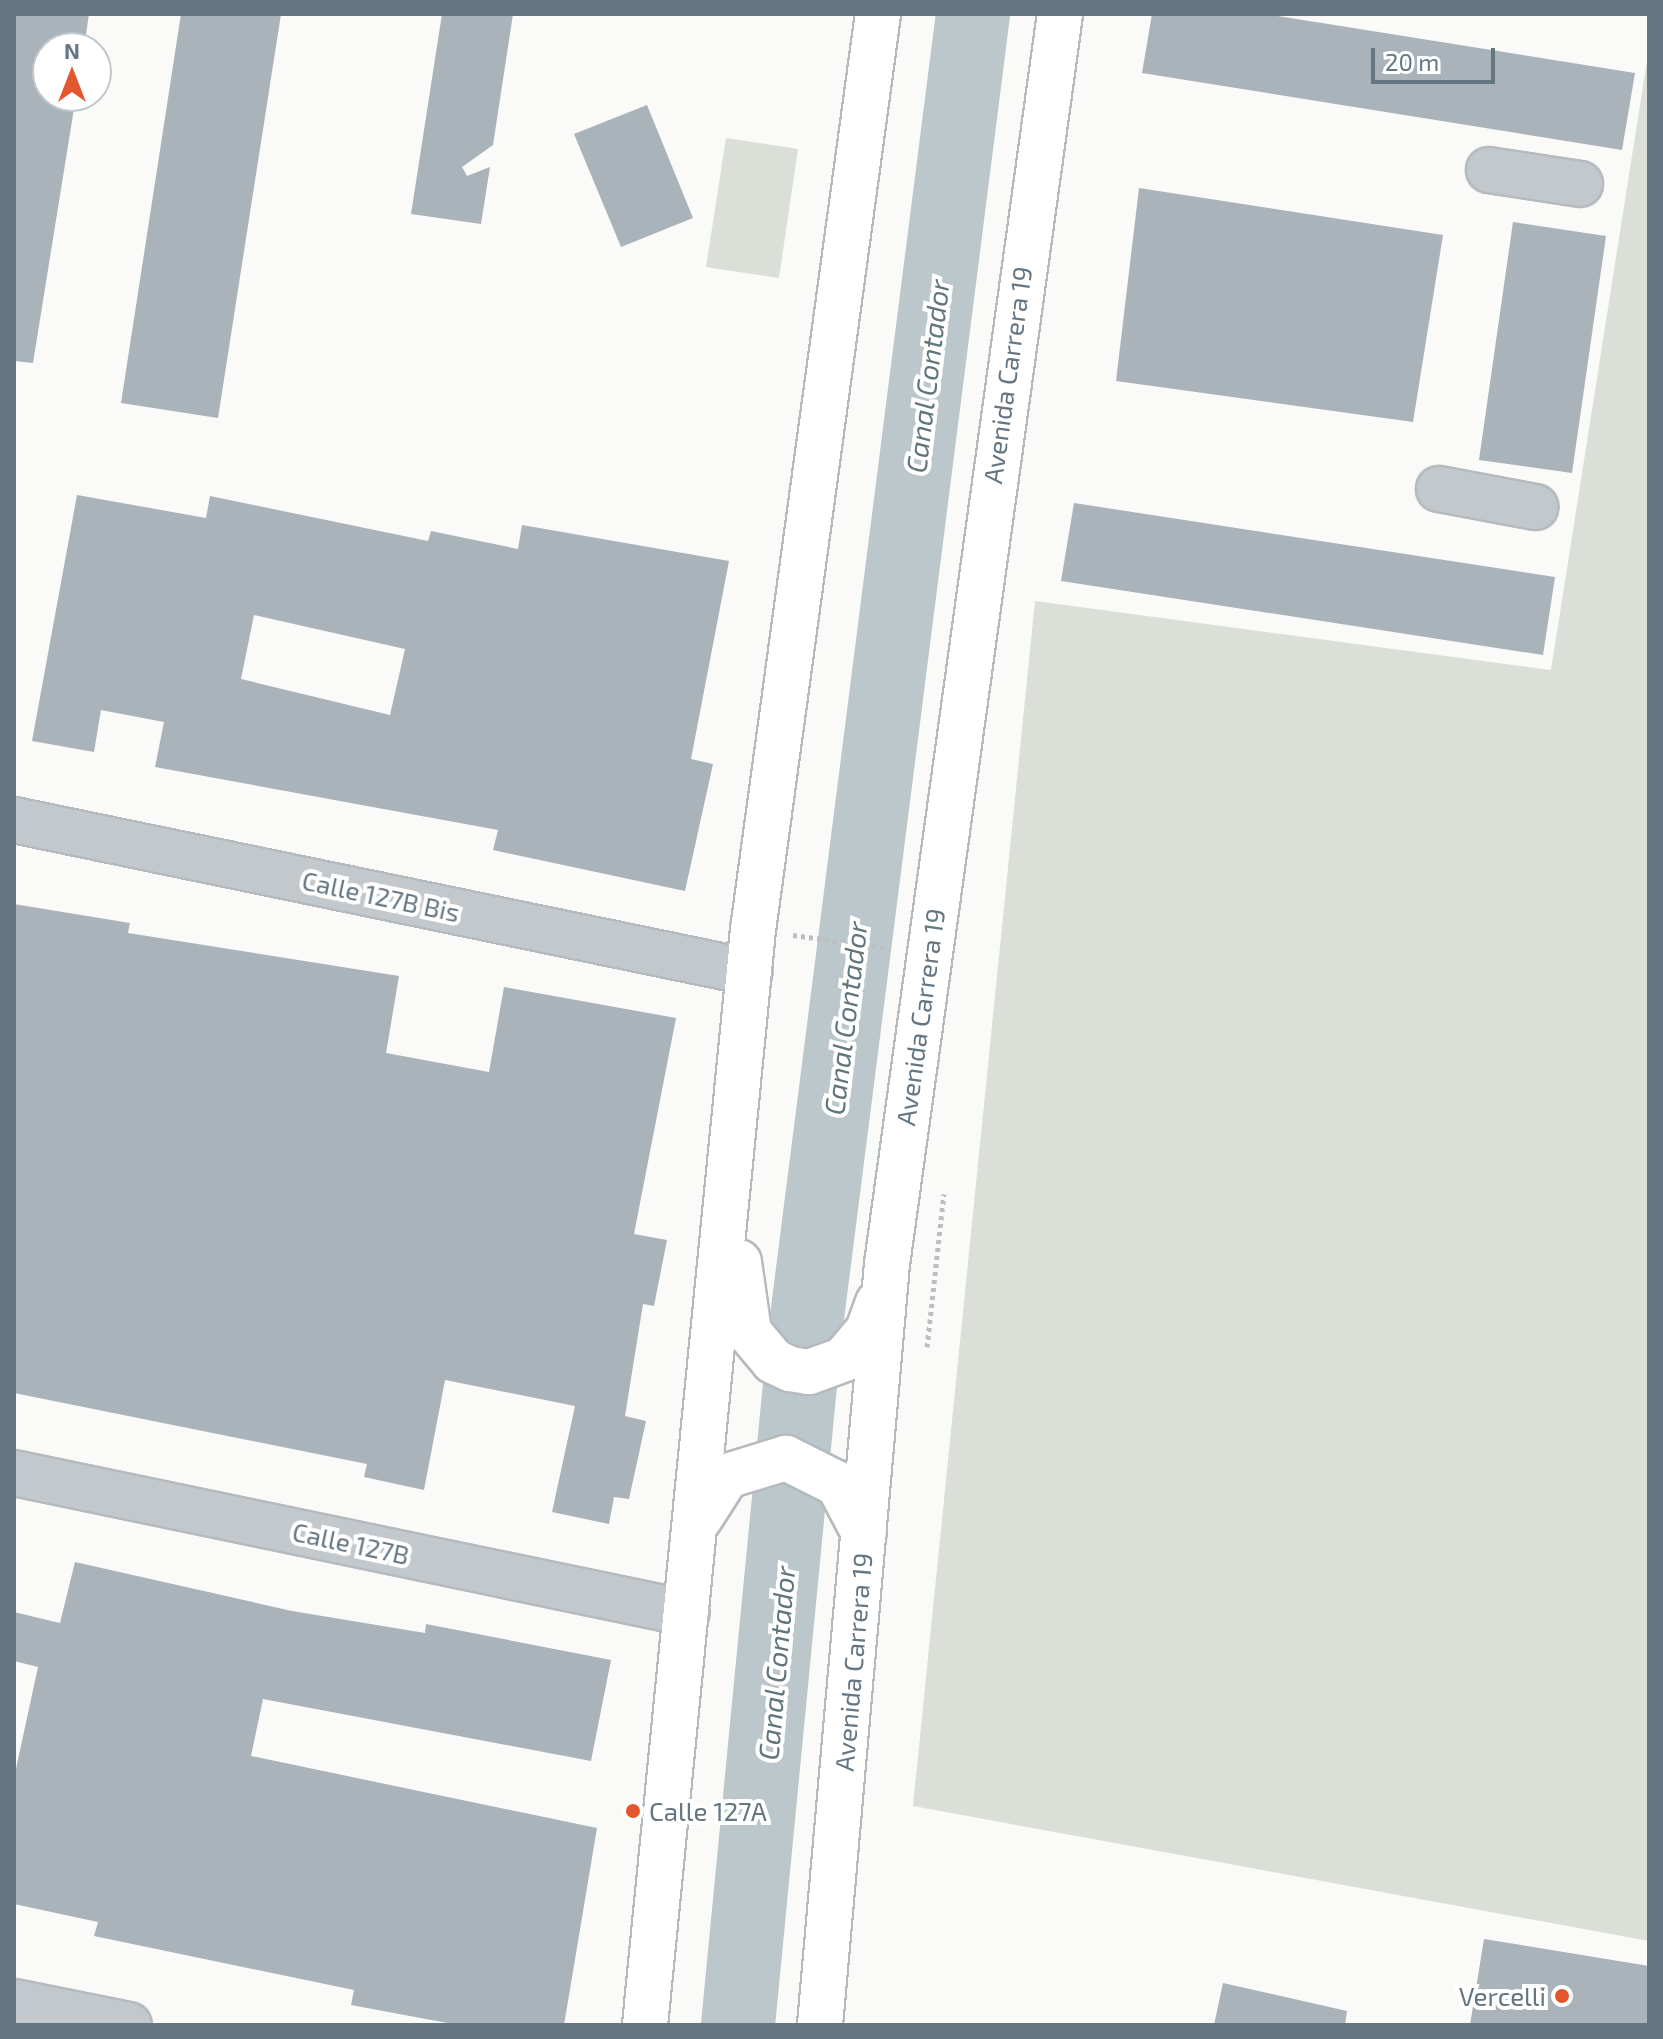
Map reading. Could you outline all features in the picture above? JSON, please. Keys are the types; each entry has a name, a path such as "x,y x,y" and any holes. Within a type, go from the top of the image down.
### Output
{"main road":[{"path":"645,2025 697,1531 749,972 878,14"},
{"name":"Avenida Carrera 19","path":"820,2025 887,1264 1060,14"},
{"path":"734,1115 749,1332 773,1361 809,1372 844,1359 868,1330 887,1264"},
{"path":"697,1531 707,1500 727,1476 771,1458 816,1467 855,1506 864,1533"}],"street":[{"path":"1489,170 1580,184"},
{"path":"1439,489 1535,507"},
{"name":"Calle 127B Bis","path":"14,820 749,972"},
{"name":"Calle 127B","path":"14,1473 687,1613"},
{"path":"14,2002 129,2025"}],"path":[{"path":"799,936 884,948"}],"shaded area":[{"path":"1649,48 1649,1941 913,1806 1035,601 1551,670"},
{"path":"726,138 798,149 779,278 706,267"}],"building":[{"path":"14,14 89,14 86,32 32,32 32,112 73,112 33,363 14,361"},
{"path":"181,14 281,14 218,418 121,403"},
{"path":"442,14 513,14 493,145 462,167 467,176 490,167 481,224 411,214"},
{"path":"1152,14 1265,14 1635,73 1622,150 1142,73"},
{"path":"647,105 693,218 621,247 574,134"},
{"path":"1139,188 1443,235 1413,422 1116,381"},
{"path":"1513,222 1606,236 1572,473 1479,460"},
{"path":"77,495 206,518 210,496 428,541 431,531 518,549 522,525 729,561 691,759 713,764 685,891 493,850 498,830 155,767 164,722 101,710 94,752 32,741","holes":["254,615 405,649 390,715 241,679"]},
{"path":"1074,503 1555,577 1543,655 1061,581"},
{"path":"14,904 130,923 128,933 399,976 386,1053 489,1072 504,987 676,1018 634,1234 667,1240 654,1306 643,1304 625,1416 646,1421 629,1499 614,1497 609,1524 552,1512 575,1406 445,1380 424,1490 364,1477 367,1464 14,1393"},
{"path":"75,1562 292,1611 425,1633 426,1624 611,1660 591,1761 263,1699 251,1756 597,1828 564,2025 458,2025 351,2005 354,1990 94,1936 98,1922 14,1904 14,1778 38,1667 14,1661 14,1612 60,1623"},
{"name":"Vercelli","path":"1484,1939 1649,1966 1649,2025 1470,2025"},
{"path":"1223,1983 1347,2011 1345,2025 1214,2025"}],"waterway":[{"name":"Canal Contador","path":"738,2025 805,1333 973,14"}],"place":[{"name":"Calle 127A","path":"633,1811"},
{"name":"Vercelli","path":"1562,1996"}]}
